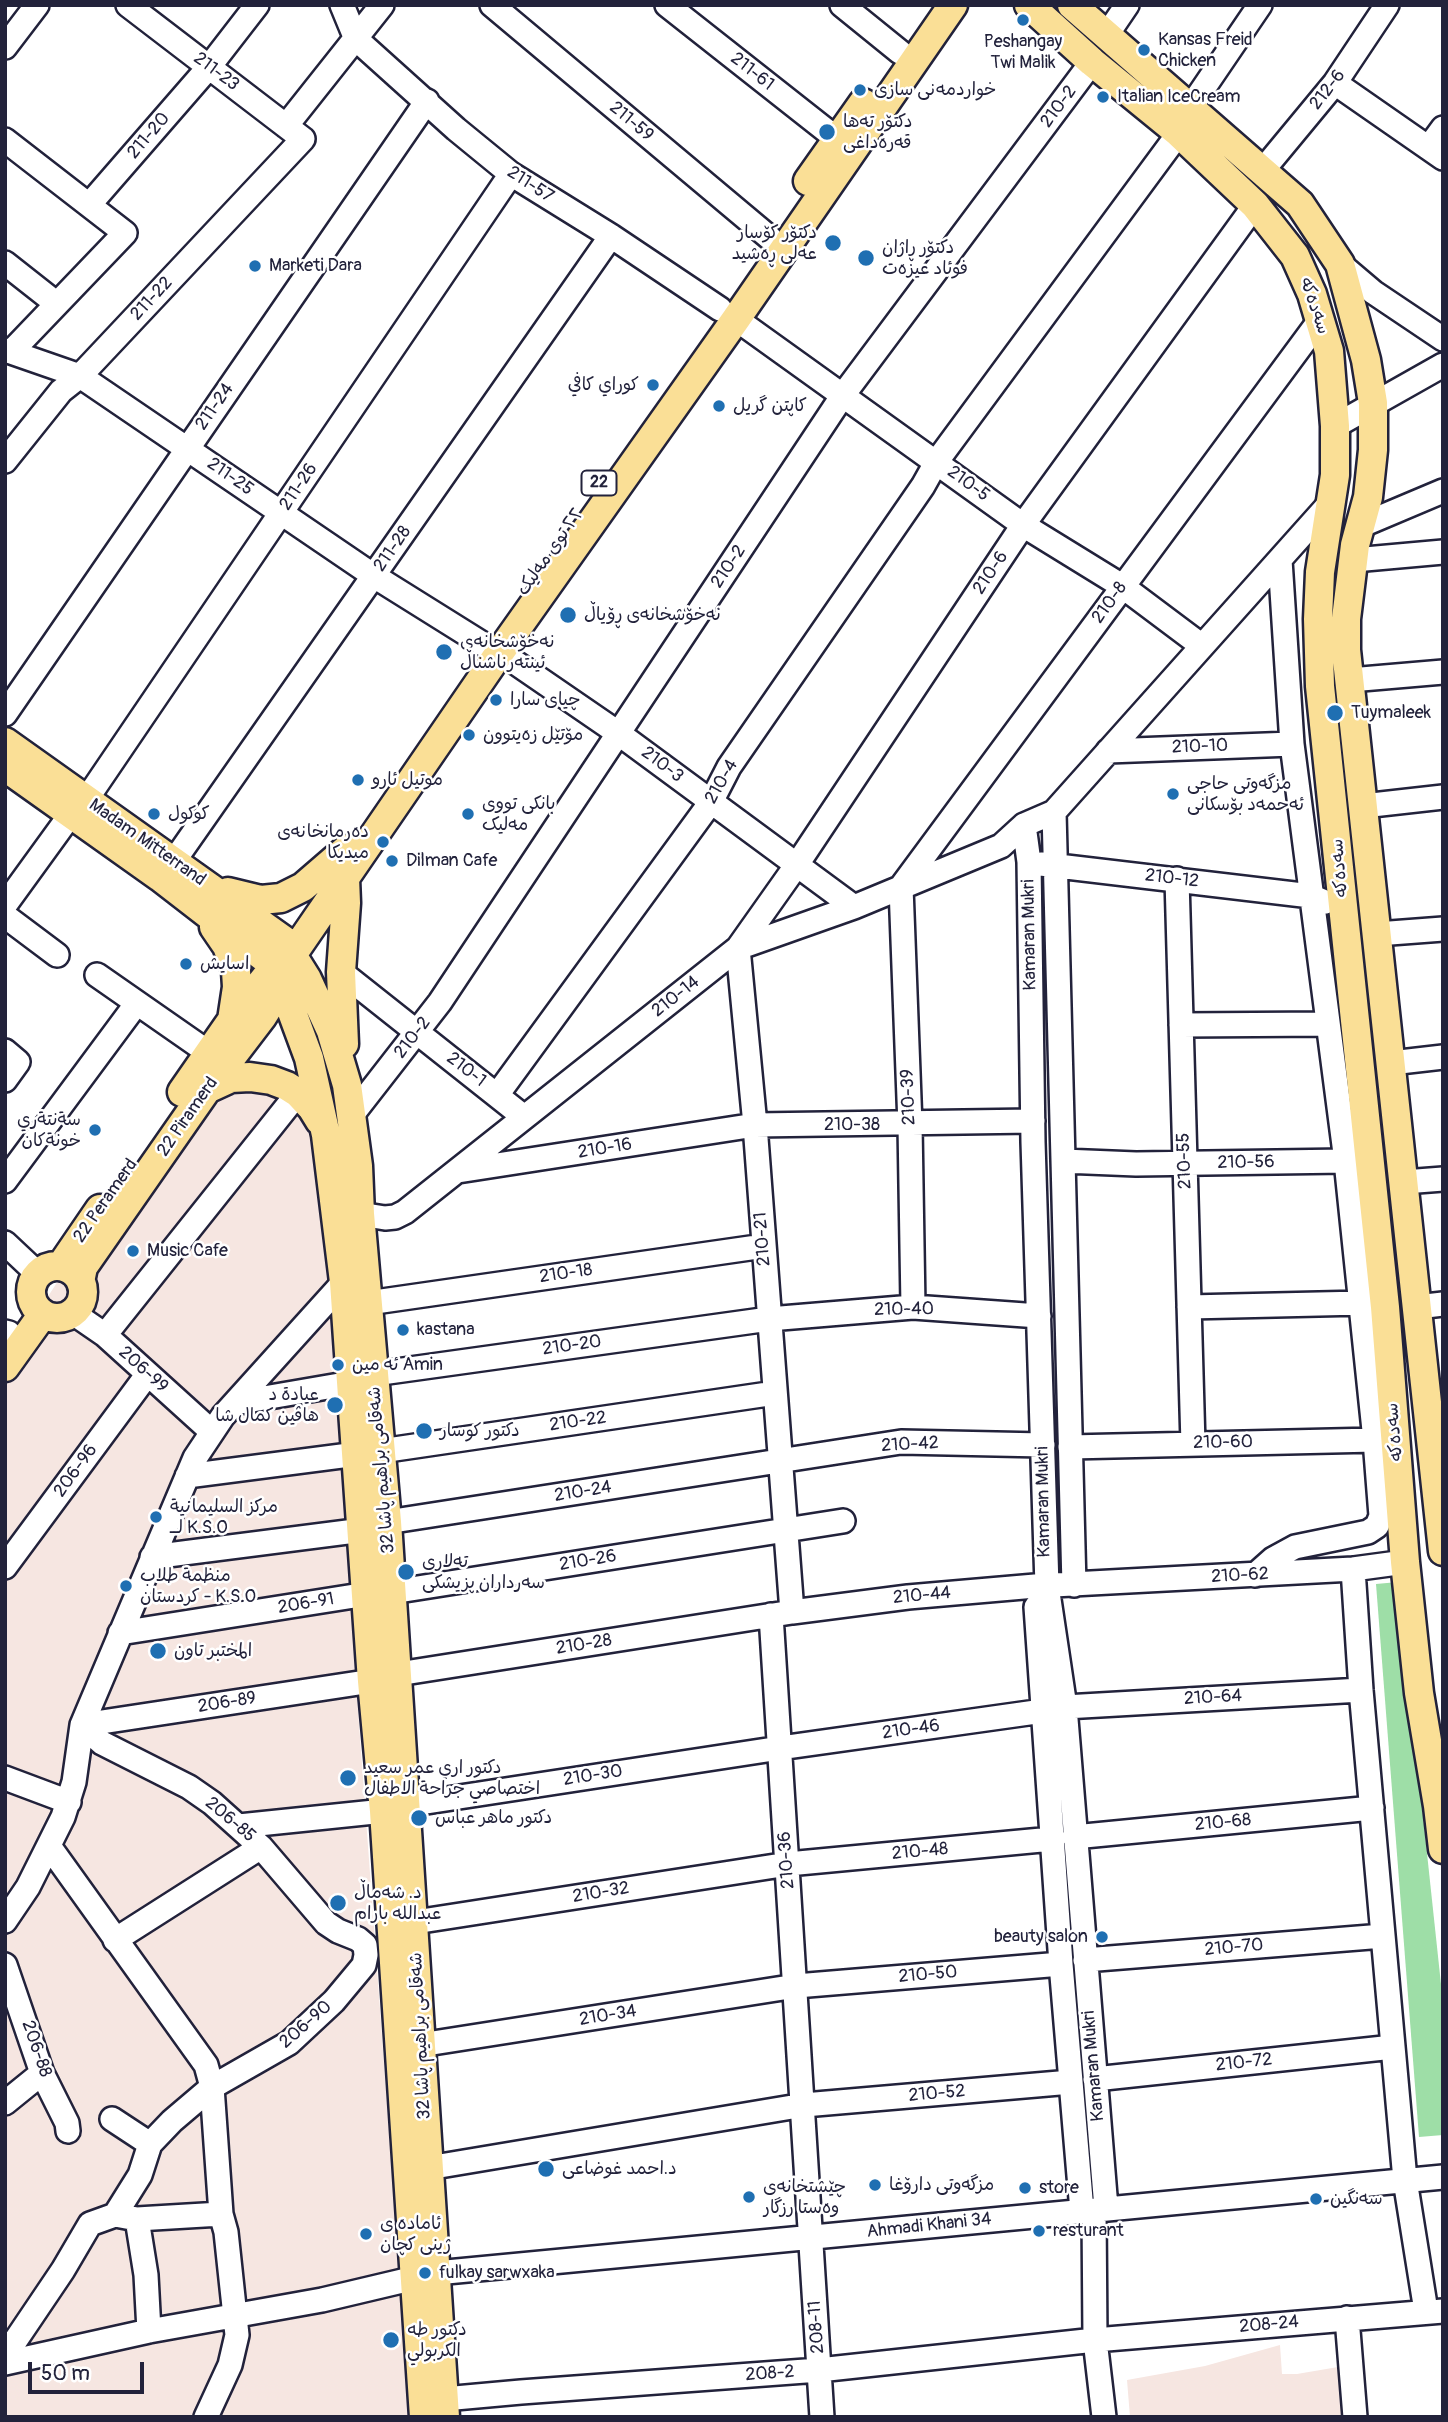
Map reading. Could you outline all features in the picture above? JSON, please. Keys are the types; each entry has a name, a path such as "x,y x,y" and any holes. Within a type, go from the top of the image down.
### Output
{"main road":[{"name":"٢٢ توی مەلیک","path":"728,314 769,238 930,5"},
{"name":"٢٢ توی مەلیک","path":"285,962 347,849 493,649 728,314 953,5"},
{"name":"سەدەکە","path":"1029,5 1092,62 1263,170 1300,204 1340,264 1366,360 1373,403 1373,450 1368,497 1360,526 1346,619 1350,680 1404,1182 1430,1306 1422,1362 1436,1428 1443,1550"},
{"path":"1072,5 1106,36 1185,120"},
{"name":"سەدەکە","path":"1185,120 1295,256 1312,294 1329,351 1335,426 1335,475 1320,572 1320,687 1389,1365 1405,1562 1419,1693 1441,1822 1443,1849"},
{"name":"٢٢ توی مەلیک","path":"285,962 345,878 493,649"},
{"name":"Madam Mitterrand","path":"5,742 160,877 191,888"},
{"name":"Madam Mitterrand","path":"5,767 174,861 191,888"},
{"path":"191,888 261,900 281,898 303,887 347,849"},
{"path":"345,878 341,972 347,1085"},
{"path":"191,888 285,962"},
{"path":"191,888 232,957 237,979 232,1020"},
{"name":"22 Peramerd","path":"51,1284 232,1020 285,962"},
{"name":"شەقامی براهیم پاشا 32","path":"285,962 307,979 331,1031 347,1085 358,1166 368,1303 363,1378"},
{"name":"شەقامی براهیم پاشا 32","path":"285,962 326,1135 344,1282 363,1378 395,1808 425,2275 438,2411"},
{"name":"22 Piramerd","path":"51,1284 83,1268 206,1089 262,1017 285,962"},
{"path":"206,1089 222,1081 250,1077 281,1083 298,1093 312,1108 326,1135"},
{"path":"51,1284 61,1318 73,1312"},
{"path":"6,1335 51,1284"},
{"path":"5,1367 51,1284"},
{"path":"1389,1365 1422,1362"},
{"name":"شەقامی براهیم پاشا 32","path":"395,1808 415,1922 428,2168 425,2275"}],"street":[{"path":"5,47 37,5"},
{"name":"211-23","path":"128,5 294,132"},
{"name":"211-20","path":"89,205 209,66 257,5"},
{"path":"342,5 356,39"},
{"name":"211-22","path":"5,461 61,391 80,376 294,132 382,5"},
{"name":"211-59","path":"492,5 769,238"},
{"name":"211-61","path":"667,5 836,139"},
{"path":"842,5 900,52"},
{"path":"1106,36 1127,5"},
{"name":"210-4","path":"497,1095 711,802 729,767 937,461 1185,120 1260,5"},
{"name":"212-6","path":"1263,170 1335,83 1387,5"},
{"name":"211-57","path":"356,39 511,174 611,236 728,314"},
{"name":"210-2","path":"352,1115 418,1032 843,395 1092,62"},
{"path":"1335,83 1436,153 1443,128"},
{"name":"211-24","path":"5,714 427,101"},
{"path":"5,140 125,233 8,351"},
{"name":"211-26","path":"5,905 79,807 511,174"},
{"name":"210-6","path":"738,948 796,866 1023,525 1255,205"},
{"name":"211-28","path":"174,861 611,236"},
{"path":"5,263 57,304"},
{"path":"1340,264 1373,292 1443,340"},
{"name":"210-5","path":"728,314 1023,525 1122,586 1202,646"},
{"name":"210-8","path":"901,887 1320,320"},
{"name":"211-25","path":"8,351 80,376 374,576 493,649"},
{"path":"1335,426 1443,365"},
{"path":"1360,526 1443,491"},
{"path":"1024,825 1054,812 1332,500"},
{"path":"1354,560 1443,552"},
{"path":"1255,1575 1273,1559 1295,1548 1362,1534 1377,1526 1381,1516 1376,1440 1346,1161 1292,744 1280,560"},
{"name":"210-3","path":"493,649 618,733 854,908"},
{"path":"1350,680 1443,672"},
{"name":"210-10","path":"1108,751 1292,744"},
{"path":"1363,806 1443,797"},
{"name":"Kamaran Mukri","path":"1054,812 1074,1585"},
{"name":"210-14","path":"360,1214 395,1217 412,1207 738,948 854,908 1001,846 1024,825"},
{"name":"Kamaran Mukri","path":"1024,825 1029,862 1033,1132 1043,1445 1041,1586 1054,1709 1063,1838 1056,1889 1071,2082 1094,2210"},
{"name":"210-12","path":"1001,846 1029,862 1311,896 1344,910"},
{"name":"210-55","path":"1177,879 1193,1444"},
{"name":"210-39","path":"901,887 910,1125 913,1307"},
{"path":"5,916 57,955"},
{"path":"1377,934 1443,929"},
{"name":"210-21","path":"738,948 755,1125 785,1530 781,1613"},
{"name":"210-1","path":"341,972 524,1117"},
{"path":"97,975 209,1054"},
{"path":"5,1181 137,1003"},
{"path":"1181,1025 1328,1024"},
{"path":"5,1051 18,1062 5,1080"},
{"path":"1391,1063 1443,1057"},
{"path":"105,1335 298,1093"},
{"name":"210-38","path":"755,1125 910,1125 1033,1132 1062,1152"},
{"name":"210-16","path":"455,1172 755,1125"},
{"name":"210-56","path":"1062,1152 1185,1164 1346,1161"},
{"path":"1404,1182 1443,1179"},
{"path":"5,1243 51,1284"},
{"name":"210-18","path":"368,1303 764,1246"},
{"path":"5,1921 28,1887 69,1802 78,1762 82,1725 187,1476 211,1431 344,1282"},
{"path":"1189,1307 1362,1303"},
{"name":"210-40","path":"769,1319 913,1307 1039,1316"},
{"name":"206-99","path":"73,1312 105,1335 211,1431"},
{"name":"210-20","path":"235,1403 363,1378 769,1319"},
{"name":"206-96","path":"5,1567 147,1375"},
{"name":"210-22","path":"187,1476 775,1393"},
{"name":"210-60","path":"1070,1447 1376,1440"},
{"name":"210-42","path":"779,1463 901,1442 1043,1445"},
{"name":"210-24","path":"152,1557 375,1526 779,1463"},
{"path":"785,1530 844,1521"},
{"name":"210-26","path":"379,1593 785,1530"},
{"name":"210-62","path":"1074,1585 1353,1569 1405,1562"},
{"path":"1353,1569 1361,1690 1405,2180 1434,2311"},
{"name":"210-44","path":"781,1613 908,1597 1074,1585"},
{"name":"206-91","path":"120,1633 379,1593"},
{"name":"210-28","path":"385,1677 781,1613"},
{"name":"210-36","path":"781,1613 780,1748 811,2237"},
{"name":"206-89","path":"82,1725 385,1677"},
{"name":"210-64","path":"1054,1709 1361,1690"},
{"name":"210-46","path":"780,1748 1054,1709"},
{"name":"206-85","path":"82,1725 102,1743 189,1787 261,1847 326,1923 358,1939"},
{"name":"210-30","path":"239,1826 395,1808 780,1748"},
{"path":"5,1777 69,1802"},
{"name":"210-68","path":"1063,1838 1372,1808"},
{"name":"Kamaran Mukri","path":"1063,1838 1079,1886 1095,2080 1096,2340 1104,2417"},
{"name":"210-48","path":"788,1864 1063,1838"},
{"path":"49,1846 206,2065 212,2087 221,2214 226,2232 237,2335 230,2365 206,2417"},
{"path":"115,1940 261,1847"},
{"name":"210-32","path":"415,1922 788,1864"},
{"path":"1056,1889 1079,1886"},
{"name":"210-70","path":"1085,1960 1383,1936"},
{"name":"206-90","path":"212,2087 289,2043 334,2001 363,1965 365,1945 358,1939"},
{"name":"210-50","path":"796,1986 1061,1964"},
{"name":"206-88","path":"5,1965 42,2073 67,2123 68,2131"},
{"name":"210-34","path":"420,2045 796,1986"},
{"name":"210-72","path":"1095,2080 1393,2047"},
{"path":"5,2103 42,2073"},
{"name":"210-52","path":"804,2105 1071,2082"},
{"path":"149,2331 146,2275 126,2217 150,2144 212,2087"},
{"path":"428,2168 804,2105"},
{"path":"112,2119 150,2144"},
{"name":"Ahmadi Khani 34","path":"5,2363 149,2331 322,2300 425,2275 1443,2177"},
{"path":"5,2356 63,2270 90,2224 126,2217 221,2214"},
{"name":"208-11","path":"811,2237 822,2417"},
{"name":"208-24","path":"1096,2340 1434,2311"},
{"path":"1347,2319 1355,2417"},
{"name":"208-2","path":"438,2411 535,2391 820,2370 1096,2340"}],"shaded area":[{"path":"236,1082 294,1098 322,1139 340,1286 347,1534 356,1683 410,2417 5,2417 5,1363 67,1267 204,1093"},
{"path":"1280,2345 1282,2374 1338,2367 1344,2417 1130,2417 1127,2380 1205,2366"}],"green space":[{"path":"1398,1582 1443,2003 1443,2135 1419,2137 1376,1584"}],"place":[{"name":"Peshangay Twi Malik","path":"1023,20"},
{"name":"Kansas Freid Chicken","path":"1144,50"},
{"name":"خواردمەنی سازی","path":"860,90"},
{"name":"Italian IceCream","path":"1103,97"},
{"name":"دکتۆر تەها قەرەداغی","path":"827,132"},
{"name":"دکتۆر کۆسار عەلی ڕەشید","path":"833,243"},
{"name":"دکتۆر ڕاژان فوئاد عیزەت","path":"866,258"},
{"name":"Marketi Dara","path":"255,266"},
{"name":"كوراي كافي","path":"653,385"},
{"name":"کاپتن گریل","path":"719,406"},
{"name":"نەخۆشخانەی ڕۆیاڵ","path":"568,615"},
{"name":"نەخۆشخانەی ئینتەرناشناڵ","path":"444,652"},
{"name":"چیای سارا","path":"496,700"},
{"name":"Tuymaleek","path":"1335,713"},
{"name":"مۆتێل زەیتوون","path":"469,735"},
{"name":"موتیل ئارو","path":"358,780"},
{"name":"مزگەوتی حاجی ئەحمەد بۆسکانی","path":"1173,794"},
{"name":"کوکول","path":"154,814"},
{"name":"بانکی تووی مه‌لیک","path":"468,814"},
{"name":"دەرمانخانەی میدیکا","path":"383,842"},
{"name":"Dilman Cafe","path":"392,861"},
{"name":"اسايش","path":"186,964"},
{"name":"سةنتةري خونةكان","path":"95,1130"},
{"name":"Music Cafe","path":"133,1251"},
{"name":"kastana","path":"403,1330"},
{"name":"ئه مین Amin","path":"338,1365"},
{"name":"عيادة د هاڤین کمال شا","path":"335,1405"},
{"name":"دكتور كوسار","path":"424,1431"},
{"name":"مرکز السلیمانیة لــ K.S.O","path":"156,1517"},
{"name":"تەلاری سەرداران پزیشکی","path":"406,1572"},
{"name":"منظمة طلاب كردستان - K.S.O","path":"126,1586"},
{"name":"المختبر تاون","path":"158,1651"},
{"name":"دكتور اري عمر سعيد اختصاصي جراحة الاطفال","path":"348,1778"},
{"name":"دكتور ماهر عباس","path":"419,1818"},
{"name":"د. شەماڵ عبداللە بارام","path":"338,1903"},
{"name":"beauty salon","path":"1102,1937"},
{"name":"د.احمد غوضاعی","path":"546,2169"},
{"name":"مزگەوتی دارۆغا","path":"875,2185"},
{"name":"store","path":"1025,2188"},
{"name":"چێشتخانەی وەستا رزگار","path":"749,2197"},
{"name":"سەنگین","path":"1316,2199"},
{"name":"resturant","path":"1039,2231"},
{"name":"ئاماده ى ژينى كچان","path":"366,2234"},
{"name":"fulkay sarwxaka","path":"425,2273"},
{"name":"دكتور طه الكربولي","path":"391,2340"}]}
